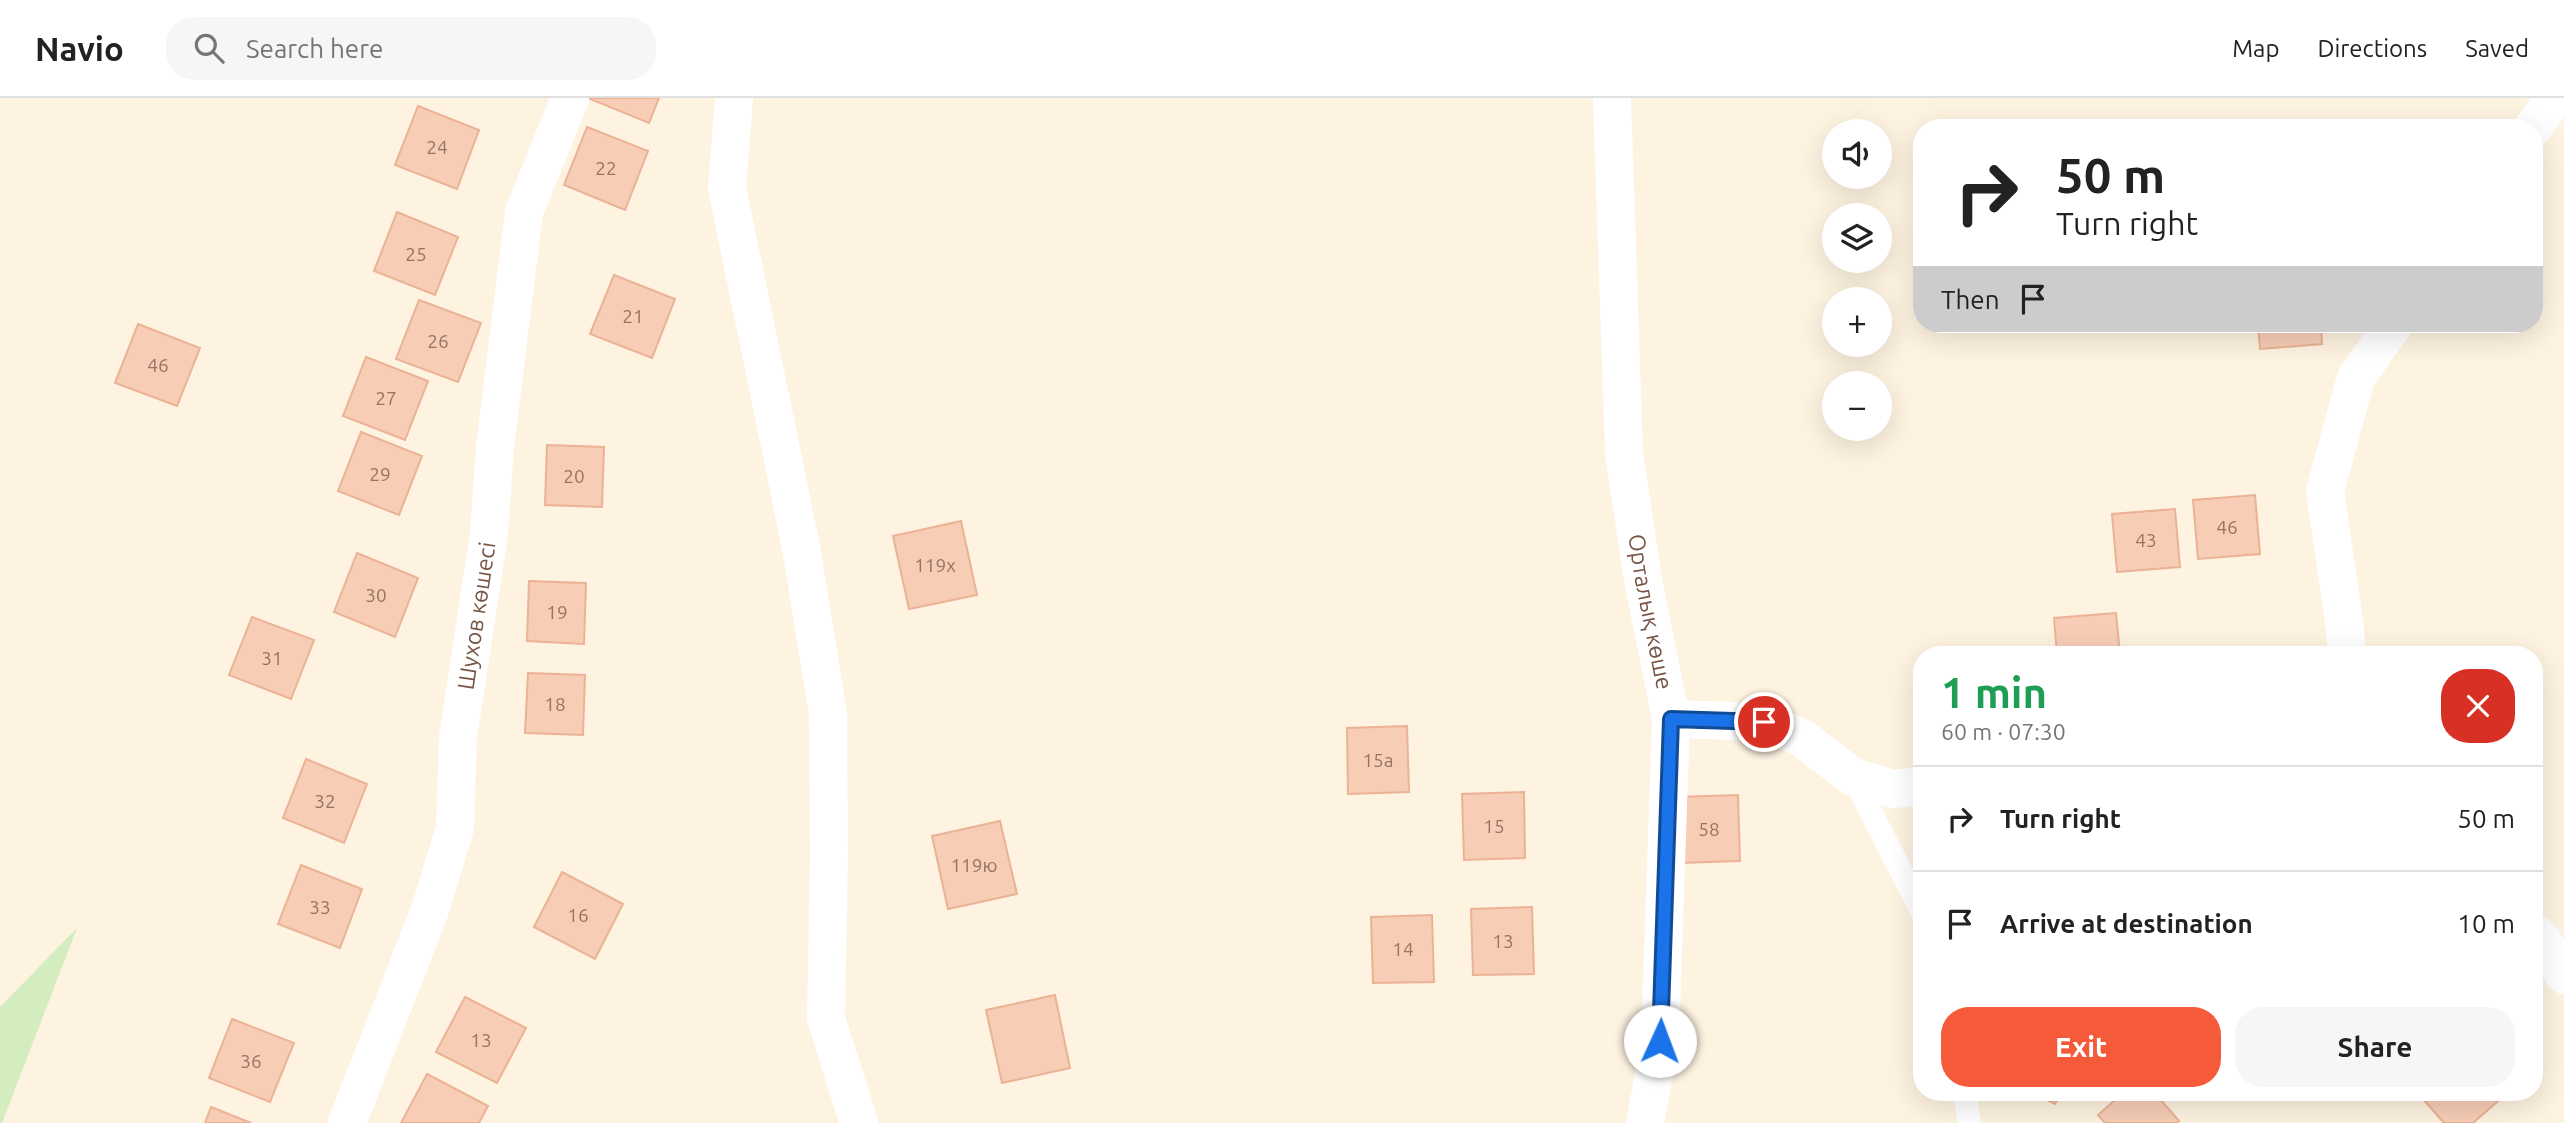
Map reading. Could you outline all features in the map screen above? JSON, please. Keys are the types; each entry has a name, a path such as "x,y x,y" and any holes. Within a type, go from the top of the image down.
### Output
{"street":[{"name":"Шухов көшесі","path":"347,1123 429,910 455,828 458,737 489,534 497,434 524,212 570,98"},
{"path":"734,98 726,188 801,547 828,714 826,1018 859,1123"},
{"name":"Орталық көше","path":"1612,98 1624,453 1643,580 1671,719 1660,1041 1645,1123"},
{"path":"2539,119 2554,98"},
{"path":"2346,646 2325,491 2356,378 2388,333"},
{"path":"1671,719 1764,722 1802,738 1853,778 1894,789 1913,787"},
{"path":"2543,942 2564,975"}],"lane":[{"path":"1853,778 1913,895"},
{"path":"1966,1101 1969,1123"}],"green space":[{"path":"77,928 2,1123 0,1123 0,1007"}],"building":[{"path":"588,98 659,98 649,123"},
{"path":"418,106 479,130 457,189 395,165"},
{"path":"587,127 648,151 625,210 564,185"},
{"path":"397,212 458,237 435,295 374,271"},
{"path":"614,275 675,299 652,358 590,334"},
{"path":"419,300 481,323 458,382 396,359"},
{"path":"138,324 200,348 177,406 115,383"},
{"path":"2259,333 2321,333 2322,344 2260,349"},
{"path":"366,357 428,381 405,440 343,416"},
{"path":"361,432 422,456 399,515 338,491"},
{"path":"547,445 604,447 602,507 545,505"},
{"path":"2255,495 2260,554 2198,559 2193,500"},
{"path":"2175,509 2180,567 2117,572 2112,514"},
{"path":"961,521 977,595 909,609 893,536"},
{"path":"357,553 418,578 395,637 334,612"},
{"path":"529,581 586,583 584,644 527,641"},
{"path":"2116,613 2119,646 2056,646 2054,618"},
{"path":"252,617 314,640 291,699 229,675"},
{"path":"528,673 585,675 583,735 525,733"},
{"path":"1407,726 1409,792 1348,794 1347,728"},
{"path":"306,759 367,784 344,843 283,818"},
{"path":"1524,792 1525,858 1464,860 1462,794"},
{"path":"1738,795 1740,861 1679,863 1677,797"},
{"path":"1000,821 1017,894 948,909 932,836"},
{"path":"301,865 362,889 340,948 278,924"},
{"path":"562,872 623,904 595,959 534,927"},
{"path":"1532,907 1534,974 1473,975 1471,909"},
{"path":"1432,915 1434,982 1373,983 1371,917"},
{"path":"1055,995 1070,1068 1002,1083 986,1010"},
{"path":"465,997 526,1028 497,1083 436,1052"},
{"path":"232,1019 294,1043 270,1102 209,1078"},
{"path":"427,1074 488,1106 479,1123 401,1123"},
{"path":"2114,1101 2162,1101 2179,1121 2105,1123 2098,1115"},
{"path":"2425,1101 2498,1101 2473,1123 2444,1123"},
{"path":"211,1107 251,1123 205,1123"}],"route":[{"path":"1660,1041 1671,719 1764,722"}]}
